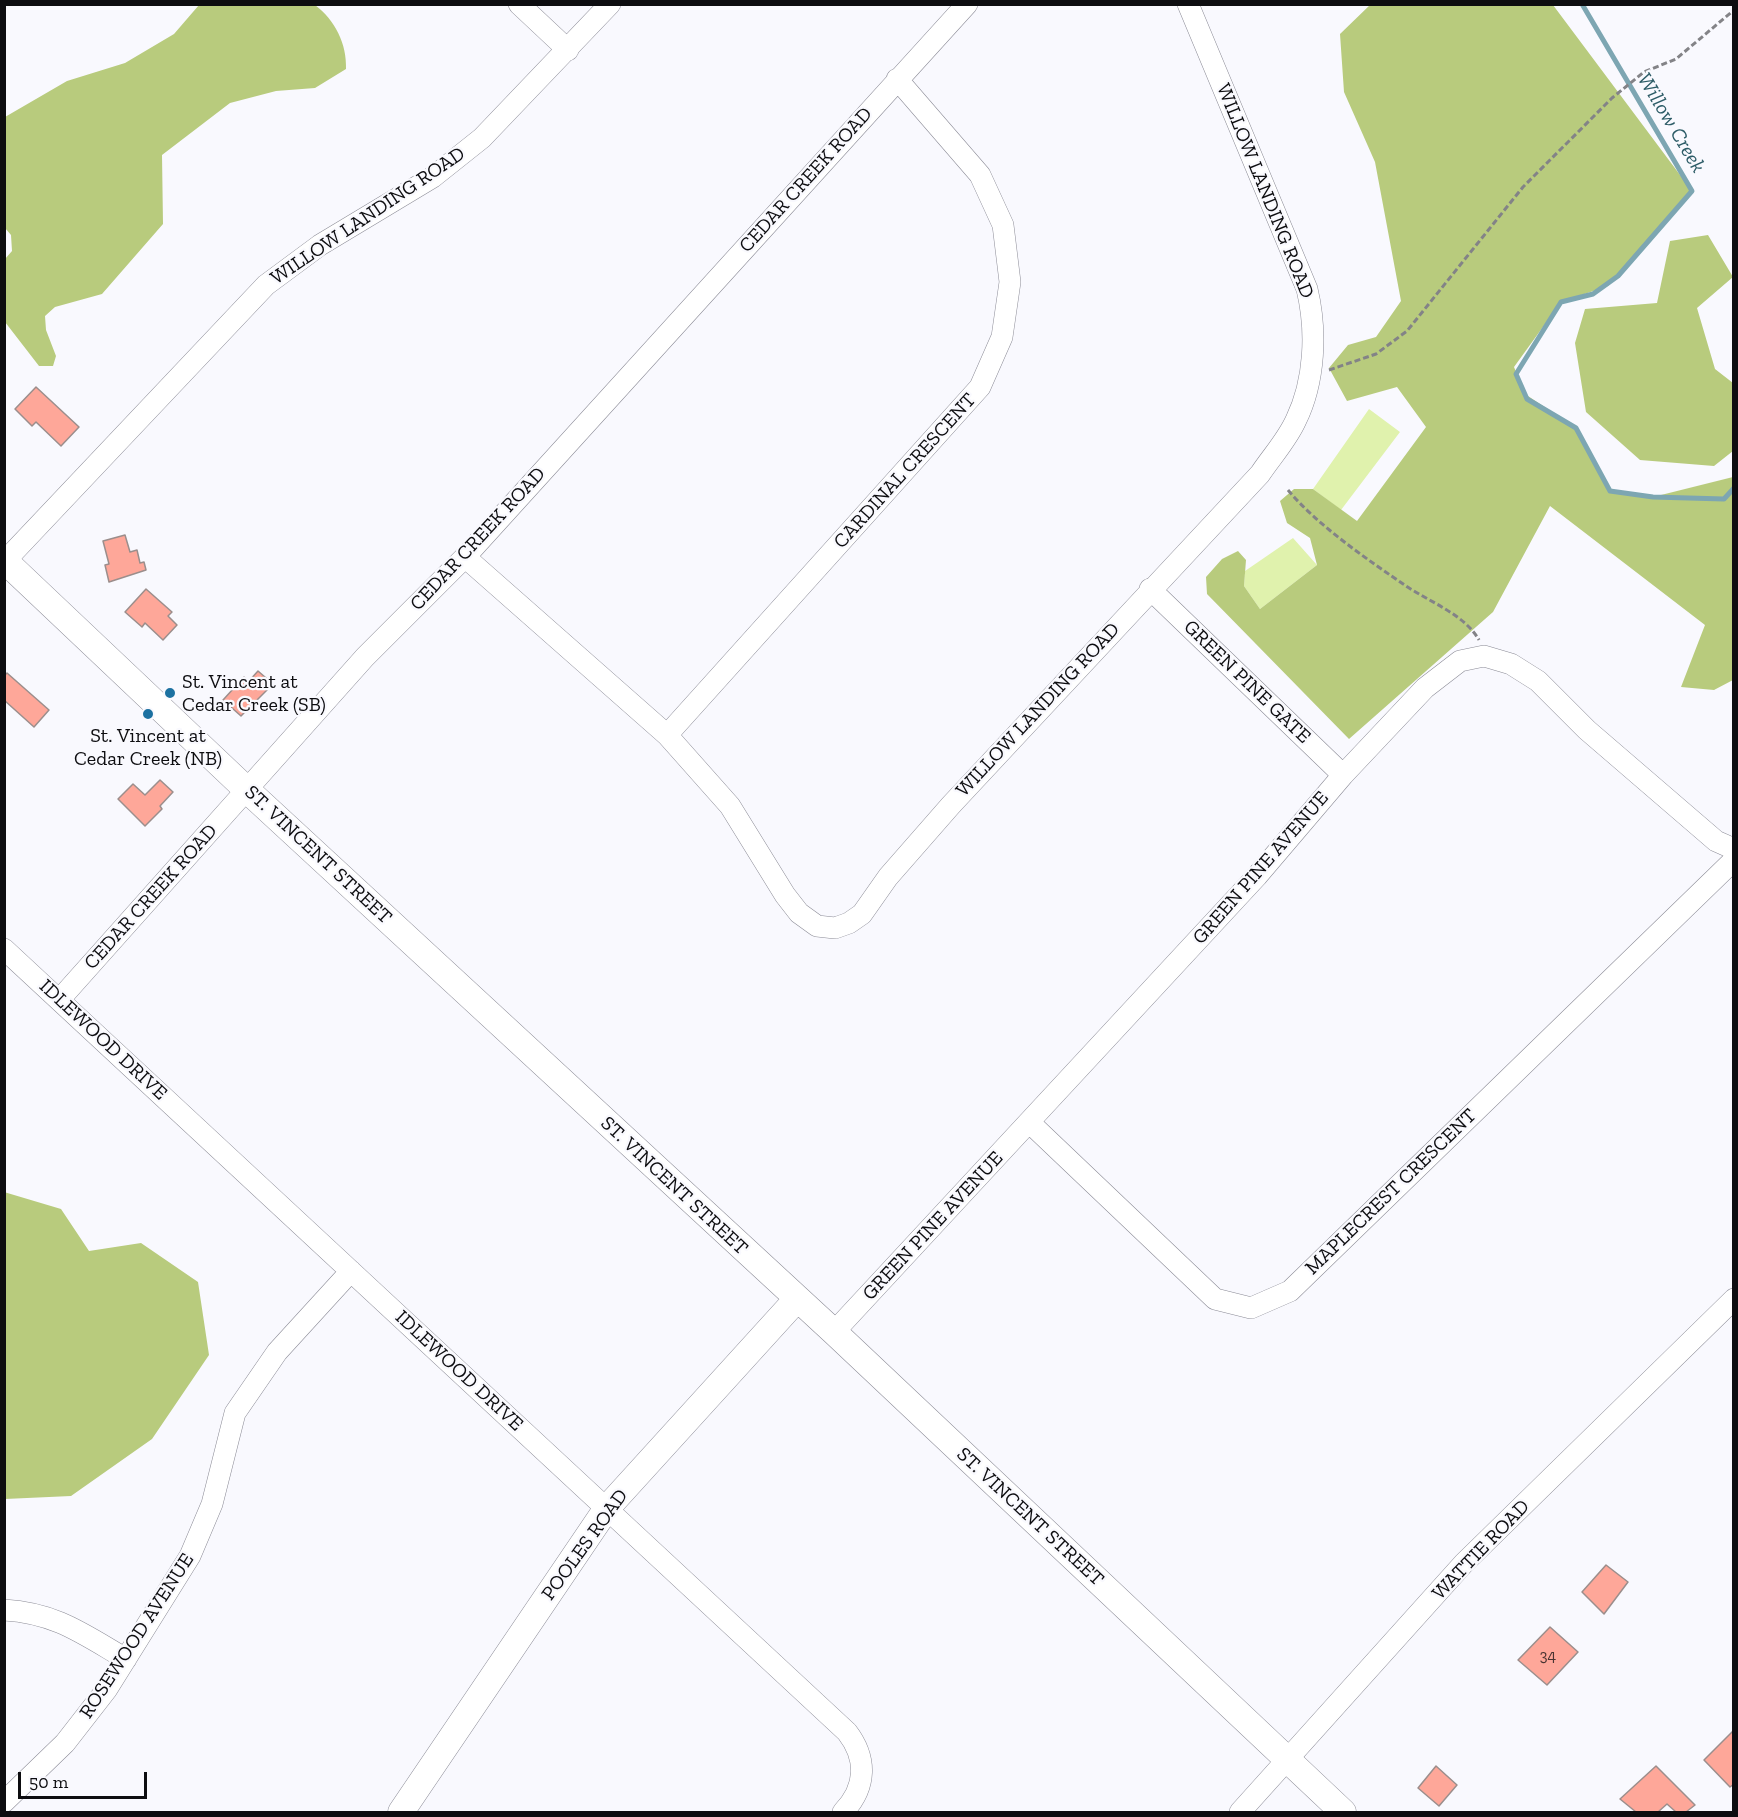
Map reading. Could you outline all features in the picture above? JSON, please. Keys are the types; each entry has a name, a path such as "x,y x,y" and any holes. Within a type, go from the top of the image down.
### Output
{"street":[{"path":"519,4 568,50"},
{"name":"WILLOW LANDING ROAD","path":"5,560 266,285 320,245 433,177 482,138 610,4"},
{"name":"CEDAR CREEK ROAD","path":"60,999 365,657 465,557 966,4"},
{"name":"WILLOW LANDING ROAD","path":"465,557 667,735 730,806 785,895 799,913 817,926 835,928 849,923 862,914 888,877 951,805 1150,589 1260,474 1285,441 1297,419 1310,375 1313,325 1308,289 1188,4"},
{"name":"CARDINAL CRESCENT","path":"667,735 980,387 1002,337 1010,282 1003,225 980,175 897,79"},
{"name":"ST. VINCENT STREET","path":"5,560 247,790 834,1332 1343,1812"},
{"name":"GREEN PINE GATE","path":"1150,589 1343,775"},
{"path":"1484,656 1511,664 1538,681 1587,730 1716,841 1734,849"},
{"name":"GREEN PINE AVENUE","path":"834,1332 1257,876 1343,775 1425,688 1460,662 1484,656"},
{"name":"MAPLECREST CRESCENT","path":"1029,1122 1215,1299 1251,1308 1290,1291 1734,860"},
{"name":"IDLEWOOD DRIVE","path":"4,949 847,1732 861,1759 863,1775 858,1791 843,1812"},
{"name":"ROSEWOOD AVENUE","path":"4,1802 71,1736 107,1689 164,1600 201,1532 212,1504 234,1413 277,1352 351,1271"},
{"name":"POOLES ROAD","path":"401,1812 607,1508 797,1299"},
{"name":"WATTIE ROAD","path":"1240,1812 1288,1762 1464,1563 1734,1299"},
{"path":"4,1610 56,1619 81,1630 126,1659"}],"path":[{"path":"1310,375 1376,354 1407,331 1522,187 1620,92 1638,77 1676,58 1734,10"},
{"path":"1288,490 1364,556 1472,627 1484,656"}],"green space":[{"path":"1371,4 1553,5 1692,191 1608,286 1561,302 1514,367 1525,394 1576,428 1610,491 1653,497 1733,477 1733,680 1714,690 1681,687 1705,625 1550,506 1493,612 1349,739 1207,594 1206,577 1222,559 1238,551 1246,560 1244,586 1260,609 1317,565 1310,538 1287,523 1280,501 1294,489 1313,489 1357,521 1426,427 1397,387 1347,401 1329,368 1348,345 1376,337 1401,301 1375,162 1344,92 1340,34"},
{"path":"199,5 315,5 334,25 338,33 346,60 346,69 315,88 276,91 230,103 162,155 163,224 102,294 55,307 45,316 46,330 56,356 53,366 39,366 5,322 5,259 12,251 11,235 5,228 5,117 67,81 125,63 174,34"},
{"path":"1708,235 1733,277 1697,308 1715,369 1733,383 1733,451 1714,466 1640,460 1586,412 1575,343 1585,309 1657,303 1670,241"},
{"path":"1369,409 1400,432 1341,510 1313,489"},
{"path":"1293,538 1317,565 1260,609 1244,586 1245,571"},
{"path":"4,1192 61,1209 89,1251 141,1243 198,1282 209,1355 152,1439 71,1496 5,1499"}],"building":[{"path":"36,387 79,427 61,446 36,422 32,426 15,409"},
{"path":"125,535 130,552 137,550 140,563 144,562 146,570 109,582 105,565 109,564 103,541"},
{"path":"146,589 172,612 168,616 177,625 163,640 145,623 142,627 125,612"},
{"path":"258,671 273,684 241,716 223,700 244,677 249,681"},
{"path":"7,673 49,710 34,727 4,700 4,676"},
{"path":"160,780 173,792 160,806 162,809 145,826 118,799 133,784 145,795"},
{"path":"1606,1565 1628,1582 1604,1614 1582,1592"},
{"path":"1550,1627 1578,1652 1547,1685 1518,1660"},
{"path":"1734,1730 1734,1784 1730,1787 1704,1760"},
{"path":"1436,1766 1457,1785 1439,1806 1418,1788"},
{"path":"1656,1766 1695,1805 1686,1812 1676,1812 1667,1804 1658,1812 1636,1812 1620,1799"}],"waterway":[{"name":"Willow Creek","path":"1582,4 1692,191 1618,276 1593,294 1561,302 1516,374 1527,399 1576,428 1610,491 1653,497 1724,499 1734,488"}],"place":[{"name":"St. Vincent at Cedar Creek (SB)","path":"170,693"},
{"name":"St. Vincent at Cedar Creek (NB)","path":"148,714"}]}
